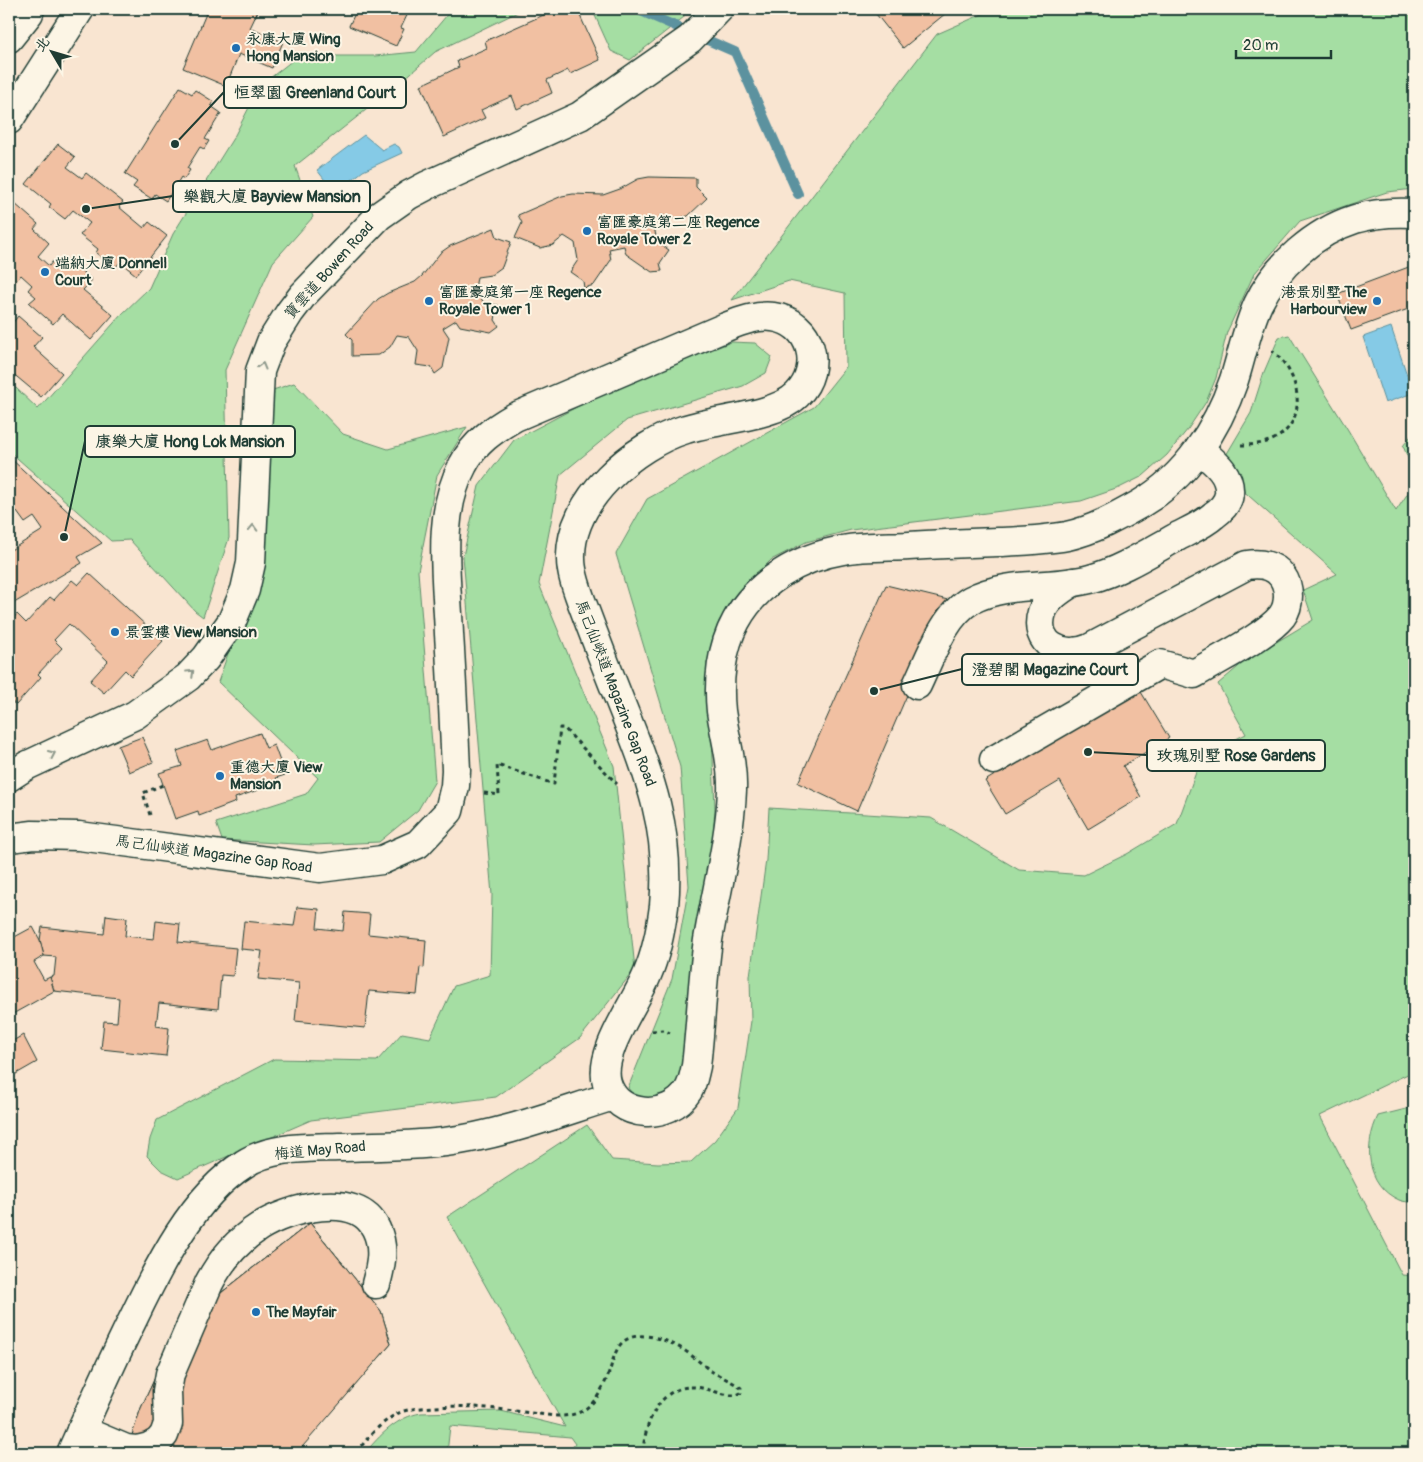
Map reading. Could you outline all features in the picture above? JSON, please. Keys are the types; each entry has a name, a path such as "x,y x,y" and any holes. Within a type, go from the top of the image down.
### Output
{"main road":[{"path":"9,38 29,13 30,9"},
{"path":"9,120 80,9"},
{"name":"寶雲道 Bowen Road","path":"9,777 26,766 135,715 188,677 206,658 232,621 245,590 251,563 260,372 271,342 279,327 304,295 365,230 392,206 428,185 580,116 690,38 714,14"},
{"path":"612,1096 625,1107 637,1112 661,1110 672,1106 681,1099 693,1079 698,1052 708,942 727,836 732,790 729,752 721,712 721,673 728,639 736,621 757,594 777,576 792,567 816,557 843,550 1047,539 1085,531 1120,515 1146,500 1171,480 1199,449 1212,429 1225,405 1257,308 1266,290 1290,260 1321,235 1337,226 1356,219 1377,215 1396,212 1414,213"},
{"name":"馬己仙峽道 Magazine Gap Road","path":"9,838 33,835 79,836 320,868 382,860 418,844 449,811 455,786 456,770 446,563 447,522 455,482 472,450 498,427 515,417 716,330 758,317 784,319 804,335 813,363 811,375 805,386 796,396 787,402 766,410 686,429 648,445 615,471 601,487 588,504 575,529 571,560 574,580 648,772 661,821 664,851 664,906 655,950 638,997 608,1052 605,1067 606,1082 612,1096"},
{"path":"917,685 952,618 970,601 998,591 1073,582 1107,573 1204,522 1220,510 1226,503 1229,494 1225,474 1216,463 1199,449"},
{"path":"994,760 1160,664 1194,674 1273,625 1283,615 1287,605 1288,593 1286,582 1281,574 1273,568 1256,564 1247,565 1090,648 1080,652 1061,652 1044,638 1041,622 1042,611 1058,592 1073,582"},
{"name":"梅道 May Road","path":"76,1442 116,1354 166,1257 198,1208 216,1188 244,1164 260,1156 300,1148 446,1142 511,1128 612,1096"},
{"path":"76,1442 137,1450 149,1447 158,1442 164,1435 168,1424 167,1382 209,1283 225,1257 235,1246 260,1226 291,1212 326,1206 343,1207 364,1214 376,1228 381,1244 381,1266 376,1284"}],"path":[{"path":"1236,445 1262,443 1278,437 1289,426 1297,408 1296,390 1290,372 1282,359 1266,347"},
{"path":"482,793 499,796 498,766 554,784 560,728 564,728 623,790"},
{"path":"150,815 143,793 163,786"},
{"path":"648,1032 664,1030 672,1035"},
{"path":"357,1453 369,1436 380,1426 407,1410 451,1407 493,1408 557,1416 580,1413 598,1395 618,1348 624,1341 633,1336 650,1337 672,1343 741,1388 741,1393 736,1395 690,1387 667,1395 661,1400 653,1413 647,1430 643,1453"}],"green space":[{"path":"452,9 524,9 435,52 395,87 295,166 313,217 273,262 225,370 229,538 203,617 195,611 130,540 111,541 9,451 9,390 16,388 38,409 121,315 149,288 173,234 235,135 260,86 298,56 375,56 416,52"},
{"path":"592,9 682,9 684,17 630,60 611,51"},
{"path":"994,9 1414,9 1414,189 1387,192 1300,221 1254,274 1227,332 1216,378 1206,402 1188,429 1167,455 1143,476 1119,488 1081,501 851,530 806,542 771,560 741,590 719,621 707,663 707,698 712,735 715,808 712,855 686,1088 642,1107 628,1088 672,979 689,886 680,767 616,554 647,499 814,407 846,367 845,293 789,281 732,300 937,34"},
{"path":"1289,335 1396,511 1414,484 1414,1071 1320,1116 1402,1275 1414,1276 1414,1453 568,1453 575,1444 570,1437 450,1426 447,1453 365,1453 383,1433 404,1418 421,1413 501,1411 565,1427 447,1217 587,1125 612,1160 658,1163 691,1162 715,1140 738,1108 751,1021 750,976 766,860 769,808 931,818 1019,870 1084,875 1127,854 1177,824 1202,756 1246,734 1218,684 1245,661 1313,620 1303,590 1337,574 1231,480 1222,462 1251,413 1264,372 1279,337"},
{"path":"731,342 755,343 772,357 766,373 743,386 627,420 560,475 539,584 614,766 635,969 580,1038 496,1097 311,1120 178,1178 161,1170 147,1156 150,1139 157,1120 274,1059 377,1061 402,1033 430,1038 454,986 490,975 492,895 463,556 479,486 514,440 605,392"},
{"path":"294,383 343,434 388,449 467,427 437,475 418,571 435,781 418,810 379,842 314,845 222,840 216,823 306,794 318,778 218,682 264,551 273,390"},
{"path":"1414,432 1414,472 1403,446"},
{"path":"1414,1107 1414,1202 1409,1202 1399,1200 1379,1185 1370,1163 1370,1151 1373,1127 1378,1116"}],"water":[{"path":"364,135 382,150 394,144 399,147 402,153 363,171 335,193 317,170"},
{"path":"1391,327 1413,393 1385,403 1363,337"}],"building":[{"name":"永康大廈 Wing Hong Mansion","path":"208,9 259,9 250,28 283,42 272,68 239,54 226,86 183,68"},
{"path":"357,9 410,9 401,28 404,29 396,46 349,26"},
{"path":"557,9 577,9 600,60 570,74 568,70 547,80 552,93 517,109 512,96 481,110 485,118 444,137 421,85 459,67 457,61 487,48 485,41"},
{"path":"872,9 951,9 903,48"},
{"path":"180,87 192,94 195,90 214,102 211,106 221,113 205,139 209,141 204,149 200,147 187,168 190,170 184,179 181,177 166,201 155,194 152,199 133,187 137,182 125,174"},
{"path":"58,144 75,157 67,167 82,178 86,173 123,202 119,207 144,228 149,222 167,236 136,275 120,262 115,268 96,253 98,249 80,235 90,223 73,210 65,219 49,207 51,204 26,184"},
{"name":"富匯豪庭第二座 Regence Royale Tower 2","path":"649,177 696,178 696,187 707,198 688,216 675,219 661,215 654,226 657,242 669,250 660,263 662,271 652,272 626,254 624,246 609,249 611,260 594,285 584,288 583,281 570,272 578,260 575,243 564,236 553,245 540,248 515,238 522,223 518,215 562,196 573,194 603,195 620,189 638,179"},
{"name":"端納大廈 Donnell Court","path":"14,203 38,224 34,229 49,243 38,256 49,266 53,261 61,268 68,259 92,280 83,290 113,315 91,340 62,314 53,324 29,303 36,297 28,290 32,285 21,275 11,287 9,285 9,209"},
{"name":"富匯豪庭第一座 Regence Royale Tower 1","path":"494,228 497,237 511,242 502,267 491,275 477,277 475,289 484,303 498,305 495,320 499,326 491,332 460,326 456,320 443,328 449,337 443,368 435,374 431,367 416,365 418,351 409,337 397,335 390,347 379,355 352,356 352,340 346,334 378,299 415,282 440,253 450,246"},
{"name":"港景別墅 The Harbourview","path":"1414,265 1414,318 1411,308 1351,330 1337,294"},
{"name":"端納大廈 Donnell Court","path":"18,316 42,337 33,347 62,373 41,397 11,372 9,375 9,324 11,325"},
{"path":"9,457 102,543 78,557 82,563 9,606 9,551 43,530 34,517 25,523 17,512 9,518"},
{"name":"景雲樓 View Mansion","path":"89,573 163,641 131,676 125,670 104,693 90,681 108,661 69,624 54,640 62,648 38,674 41,677 16,705 12,702 9,705 9,623 17,614 26,623 50,597 54,600 72,580 78,585"},
{"path":"886,585 948,600 857,811 798,783"},
{"path":"1138,687 1169,738 1123,766 1141,797 1088,829 1060,781 1005,814 985,781"},
{"name":"重德大廈 View Mansion","path":"260,733 266,748 274,745 285,775 276,778 278,783 235,798 236,802 199,816 198,811 175,819 159,773 182,766 177,751 208,740 212,750"},
{"path":"142,737 153,762 129,772 118,746"},
{"path":"297,907 319,909 317,928 343,931 345,912 370,914 368,934 426,940 424,968 420,967 417,995 369,991 365,1028 295,1021 299,983 258,979 262,951 241,949 244,921 294,926"},
{"path":"106,915 127,918 125,936 154,939 156,921 180,924 178,942 236,948 233,976 221,975 218,1009 159,1003 156,1026 169,1028 166,1056 101,1049 104,1021 117,1022 119,998 54,991 50,977 54,976 56,957 44,956 40,940 42,927 104,934"},
{"path":"33,927 40,940 44,956 34,962 44,980 50,977 54,991 9,1016 9,940"},
{"path":"23,1035 37,1062 9,1078 9,1038 11,1042"},
{"name":"The Mayfair","path":"310,1223 344,1265 303,1298 344,1349 299,1385 258,1333 213,1369 179,1326"},
{"path":"310,1223 381,1311 391,1344 331,1413 268,1366 197,1453 126,1453 141,1408 179,1326"},
{"path":"310,1223 381,1311 391,1344 297,1453 126,1453 141,1408 179,1326"}],"waterway":[{"path":"636,9 735,52 798,194"}],"place":[{"name":"永康大廈 Wing Hong Mansion","path":"236,48"},
{"name":"恒翠園 Greenland Court","path":"175,144"},
{"name":"樂觀大廈 Bayview Mansion","path":"86,209"},
{"name":"富匯豪庭第二座 Regence Royale Tower 2","path":"587,231"},
{"name":"端納大廈 Donnell Court","path":"45,272"},
{"name":"富匯豪庭第一座 Regence Royale Tower 1","path":"429,301"},
{"name":"港景別墅 The Harbourview","path":"1377,301"},
{"name":"康樂大廈 Hong Lok Mansion","path":"64,537"},
{"name":"景雲樓 View Mansion","path":"115,632"},
{"name":"澄碧閣 Magazine Court","path":"874,691"},
{"name":"玫瑰別墅 Rose Gardens","path":"1088,752"},
{"name":"重德大廈 View Mansion","path":"220,776"},
{"name":"The Mayfair","path":"256,1312"}]}
